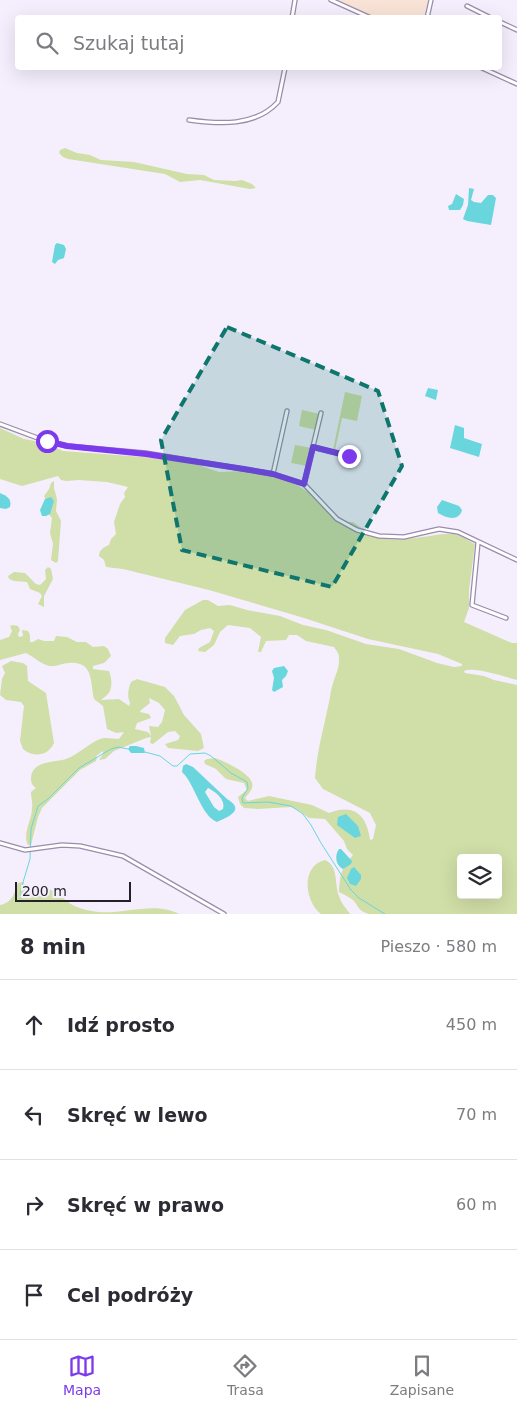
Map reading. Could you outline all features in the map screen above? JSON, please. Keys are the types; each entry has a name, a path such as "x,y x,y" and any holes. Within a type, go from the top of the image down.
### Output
{"street":[{"path":"292,15 295,0"},
{"path":"331,0 364,15"},
{"path":"428,15 431,0"},
{"path":"467,6 485,15"},
{"path":"502,23 517,30"},
{"path":"189,120 225,123 243,122 267,111 278,102 284,70"},
{"path":"486,70 517,84"},
{"path":"273,474 287,410"},
{"path":"304,484 321,413"},
{"path":"0,424 43,440 67,446 146,454 273,474 304,484 337,519 357,530 379,536 404,537 439,529 458,532 517,560"},
{"path":"313,447 349,456"},
{"path":"478,542 472,605 506,618"},
{"path":"0,843 33,850 62,845 80,846 123,856 224,914"}],"highlighted area":[{"path":"227,327 378,391 402,466 332,587 182,550 161,440"}],"shaded area":[{"path":"337,0 428,0 424,15 370,15"}],"green space":[{"path":"65,148 101,160 134,162 187,174 204,175 214,180 242,180 256,188 250,189 200,180 180,182 165,174 68,159 59,153 60,150"},
{"path":"345,392 362,396 357,421 342,418 335,450 333,450"},
{"path":"302,410 320,414 316,430 299,426"},
{"path":"0,428 24,439 46,443 63,451 184,460 219,472 245,471 275,477 297,485 308,492 329,514 340,522 353,522 363,529 363,533 371,536 396,539 450,534 475,544 469,590 469,608 464,622 512,643 517,643 517,680 482,671 464,671 465,673 517,685 517,914 369,914 359,908 348,896 339,892 342,872 353,855 325,819 309,818 291,807 244,808 240,804 238,797 247,790 244,783 226,779 216,769 205,764 204,761 207,759 215,758 247,775 252,783 252,787 245,798 248,801 269,796 312,805 329,813 346,809 358,813 366,824 370,840 373,839 376,825 370,813 323,789 315,778 320,745 339,661 339,656 334,647 306,641 297,635 289,635 286,640 266,641 261,652 258,652 261,637 250,628 228,625 220,632 214,645 205,652 198,651 199,648 210,642 214,631 210,628 194,634 180,636 173,645 165,643 165,638 185,610 203,600 208,600 218,606 230,605 280,616 366,644 399,649 437,663 454,667 462,666 462,664 438,654 368,639 209,590 123,569 106,567 104,560 99,554 102,549 109,545 111,539 116,534 114,522 128,487 107,482 66,481 61,480 58,476 22,486 0,479"},
{"path":"295,445 312,448 307,466 291,463"},
{"path":"54,481 57,499 56,511 61,521 58,561 56,563 51,560 53,544 50,533 52,518 47,512 47,502 44,496"},
{"path":"48,567 51,569 53,579 44,596 44,607 38,604 42,596 40,593 30,589 27,582 14,581 9,579 8,576 14,572 25,573 36,584 40,585 46,579 45,570"},
{"path":"10,626 18,626 20,630 19,637 23,636 22,630 28,631 30,642 38,639 54,641 56,636 67,637 77,642 86,642 93,647 104,646 108,649 111,656 104,663 93,666 93,669 109,671 111,677 109,693 101,700 119,699 129,706 129,687 131,682 137,679 165,687 174,696 184,715 201,734 204,748 198,751 168,748 165,744 178,740 180,736 175,731 168,732 153,744 150,743 151,737 146,738 114,751 105,759 99,760 103,751 96,756 96,761 80,770 42,808 31,845 28,845 26,836 32,813 31,792 36,788 32,784 31,778 35,768 44,763 71,757 100,739 119,739 124,732 116,733 107,729 103,706 94,699 91,680 87,669 83,665 69,663 50,666 41,663 26,653 0,660 0,640 9,637 12,631","holes":["149,698 159,703 165,710 162,722 158,727 149,726 151,736 148,732 135,729 137,723 151,718 149,714 140,712 150,703"]},
{"path":"11,661 23,663 27,666 28,681 46,693 54,743 44,753 32,754 23,749 20,741 24,706 21,702 6,700 0,695 2,679 5,673 2,666"},
{"path":"325,860 332,866 340,899 350,914 321,914 311,901 308,885 309,877 312,869"},
{"path":"23,882 28,890 51,890 58,893 74,906 91,911 109,912 160,908 179,914 0,914 0,905 10,900 18,883"}],"water":[{"path":"469,188 474,189 471,200 474,202 481,203 488,195 493,195 496,198 491,225 463,219 468,205"},
{"path":"456,194 464,199 463,205 460,210 449,210 448,206 452,204"},
{"path":"57,243 64,245 66,249 64,258 58,260 55,264 52,262"},
{"path":"428,388 438,390 436,400 425,396"},
{"path":"455,425 464,428 464,438 482,444 479,457 450,448"},
{"path":"0,493 8,498 10,507 6,509 0,508"},
{"path":"51,497 54,501 50,514 42,516 40,510 45,499"},
{"path":"442,500 459,506 462,510 460,514 452,518 438,513 437,507"},
{"path":"284,666 288,671 282,680 283,687 274,692 272,690 274,678 272,671 274,668"},
{"path":"130,746 144,748 145,753 131,753 128,749"},
{"path":"186,764 193,767 232,803 235,807 233,813 217,822 211,819 202,807 187,777 182,772 183,766","holes":["208,788 220,797 223,802 223,809 219,811 214,807 205,792"]},
{"path":"346,814 358,826 361,836 355,838 337,825 338,817"},
{"path":"339,849 352,861 351,864 343,869 336,860"},
{"path":"354,867 361,875 361,879 356,886 350,884 347,878"}],"waterway":[{"path":"21,899 21,889 30,859 31,829 38,806 48,799 79,768 111,749 118,747 128,749"},
{"path":"145,752 160,756 173,766 177,766 190,754 205,753 231,773 247,782 248,788 242,798 243,803 268,802 291,806 303,814 351,890 359,898 385,914"}],"route":[{"path":"47,441 67,446 146,454 244,469 273,474 304,484 313,447 349,456"}]}
